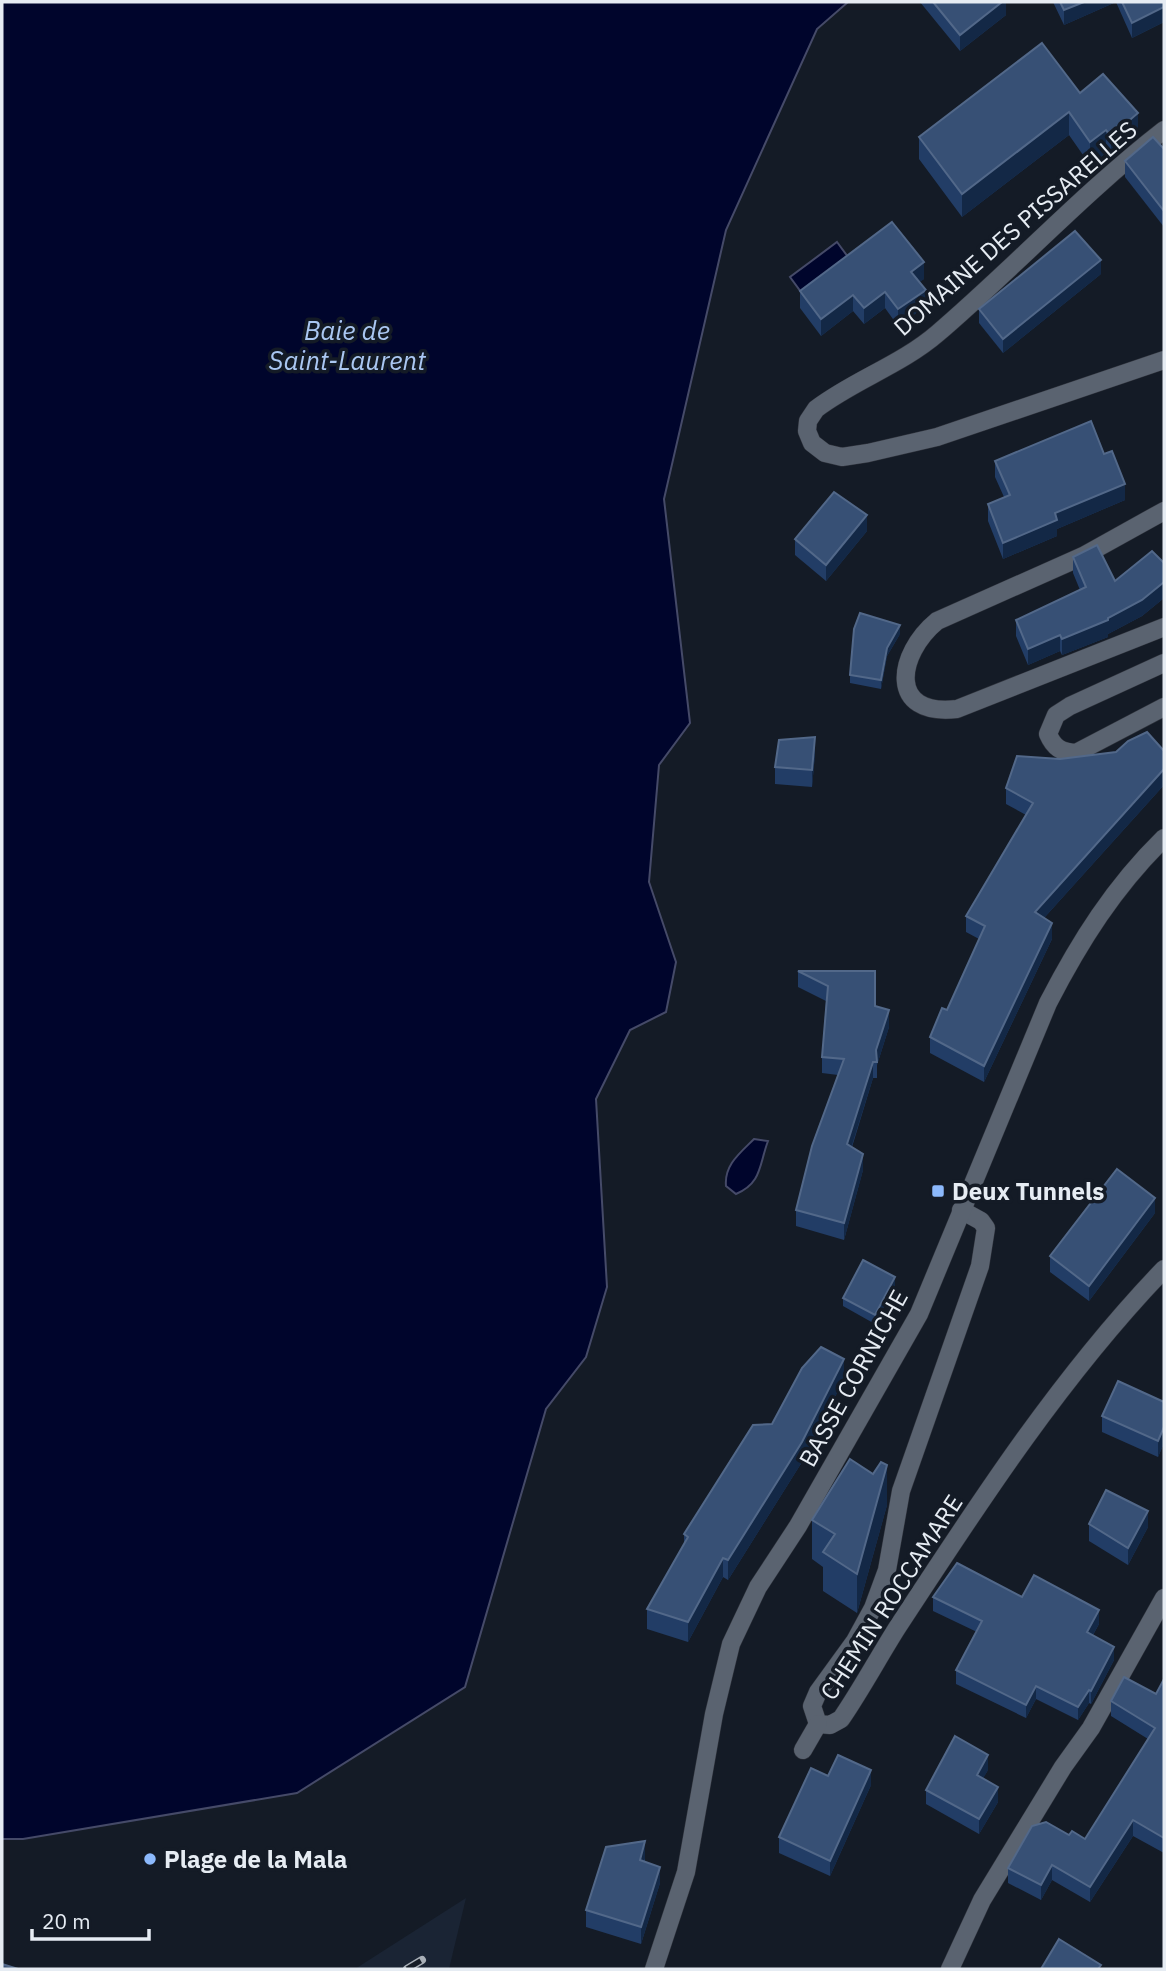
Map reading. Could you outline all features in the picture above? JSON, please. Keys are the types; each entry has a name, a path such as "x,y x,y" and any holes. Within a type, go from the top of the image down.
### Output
{"main road":[{"name":"DOMAINE DES PISSARELLES","path":"1164,130 1093,189 936,335 901,360 816,409 808,421 807,431 812,443 825,453 842,457 868,453 937,437 1164,360"},
{"path":"1164,511 1083,556 937,621 921,634 912,650 904,681 912,698 926,708 957,709 1164,627"},
{"path":"1164,663 1070,706 1056,715 1048,734 1053,746 1064,752 1076,753 1164,707"},
{"name":"BASSE CORNICHE","path":"654,1969 687,1871 714,1714 731,1644 758,1587 798,1526 919,1314 1048,1003 1068,965 1086,932 1115,892 1164,838"},
{"name":"CHEMIN ROCCAMARE","path":"961,1210 981,1221 986,1228 980,1266 901,1491 887,1570 873,1608 855,1641 818,1692 812,1706 818,1724 830,1725 841,1719 939,1564 998,1479 1127,1308 1164,1269"},
{"path":"950,1969 982,1900 1091,1728 1164,1598"},
{"path":"803,1750 818,1724"}],"shaded area":[{"path":"466,1898 449,1969 355,1969"}],"water":[{"name":"Baie de Saint-Laurent","path":"2,2 848,2 817,29 726,230 664,499 690,723 659,765 649,882 676,962 666,1012 630,1030 596,1099 607,1287 586,1357 546,1409 465,1687 297,1793 23,1839 2,1839"},
{"path":"837,242 851,261 804,296 790,277"},
{"path":"754,1139 768,1141 761,1165 751,1184 736,1194 726,1186 728,1172 734,1160"}],"building":[{"path":"933,2 1002,2 960,35"},
{"path":"1060,2 1084,2 1064,10"},
{"path":"1122,2 1164,2 1164,7 1132,23"},
{"path":"1042,43 1080,93 1103,74 1138,113 1111,136 1106,130 1090,142 1069,112 962,194 919,137"},
{"path":"1153,137 1164,149 1164,211 1125,161"},
{"path":"892,222 924,262 911,272 926,290 898,309 885,292 864,308 853,295 821,319 800,291"},
{"path":"1075,231 1101,260 1003,339 979,309"},
{"path":"1091,421 1104,454 1112,451 1125,484 1055,513 1057,520 1003,543 988,504 1010,495 995,461"},
{"path":"834,492 867,515 826,565 795,539"},
{"path":"1097,545 1115,581 1152,551 1164,563 1164,582 1142,600 1108,620 1062,639 1060,635 1028,649 1016,620 1086,587 1073,557"},
{"path":"860,613 900,625 887,648 881,680 850,675 854,629"},
{"path":"1147,732 1164,751 1164,769 1035,912 1052,923 984,1066 930,1037 942,1008 947,1010 985,926 966,916 1033,803 1006,788 1017,756 1060,759 1116,752 1128,741"},
{"path":"815,737 812,770 775,767 779,740"},
{"path":"798,971 875,971 875,1006 889,1010 876,1050 877,1062 873,1062 847,1144 863,1154 844,1223 796,1210 812,1146 844,1059 822,1057 828,986"},
{"path":"1117,1169 1155,1198 1089,1286 1050,1256"},
{"path":"863,1260 895,1277 875,1315 843,1298"},
{"path":"821,1347 844,1359 802,1442 728,1560 723,1558 688,1622 647,1609 688,1537 684,1534 753,1425 772,1424 802,1368"},
{"path":"1118,1381 1164,1402 1164,1427 1158,1441 1102,1416"},
{"path":"850,1459 873,1474 881,1462 887,1465 857,1574 823,1552 835,1534 812,1520"},
{"path":"1106,1490 1148,1511 1128,1548 1089,1524"},
{"path":"957,1563 1022,1597 1034,1575 1099,1610 1087,1632 1114,1647 1091,1691 1089,1690 1078,1707 1036,1686 1026,1705 956,1670 982,1621 933,1597"},
{"path":"1124,1677 1156,1694 1164,1679 1164,1838 1133,1820 1090,1887 1052,1865 1041,1885 1008,1868 1032,1826 1046,1822 1069,1835 1072,1831 1085,1839 1155,1728 1111,1701"},
{"path":"955,1736 988,1755 977,1775 998,1787 979,1819 926,1790"},
{"path":"838,1755 871,1770 830,1861 779,1837 811,1768 828,1776"},
{"path":"645,1841 640,1860 660,1867 641,1927 586,1910 606,1847"},
{"path":"1059,1939 1101,1965 1098,1969 1041,1969"},
{"path":"2,1964 18,1969 2,1969"}],"railway":[{"path":"407,1969 422,1960"}],"place":[{"name":"Deux Tunnels","path":"938,1191"},
{"name":"Plage de la Mala","path":"150,1859"}]}
